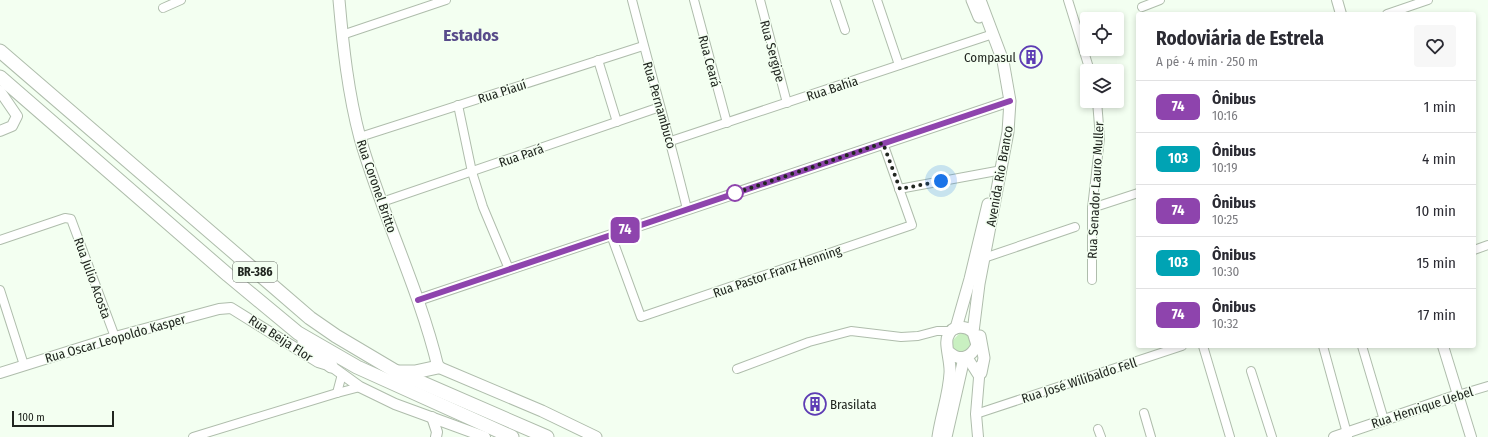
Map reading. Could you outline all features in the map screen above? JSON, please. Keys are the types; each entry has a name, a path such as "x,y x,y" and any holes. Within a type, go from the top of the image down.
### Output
{"highway":[{"name":"BR-386","path":"0,51 290,302 336,336 395,371 548,437"},
{"name":"BR-386","path":"0,77 222,270 298,333 371,374 512,437"},
{"path":"298,333 308,347 336,370"},
{"path":"395,371 415,372 438,367"}],"main road":[{"name":"Rua Coronel Britto","path":"340,0 342,35 349,84 360,137 418,300 438,367"},
{"name":"Avenida Rio Branco","path":"972,0 990,35"},
{"name":"Avenida Rio Branco","path":"977,345 974,332 975,318 999,170 1007,102 980,0"},
{"name":"Avenida Rio Branco","path":"938,437 950,373 949,352 946,341 953,330 970,279 999,170"},
{"path":"975,318 984,352 980,375"},
{"path":"953,330 967,327 974,332"},
{"path":"946,437 965,358 974,352 977,345"},
{"path":"949,352 953,356 965,358"},
{"path":"438,367 542,411 596,437"}],"street":[{"path":"163,8 181,0"},
{"path":"342,35 446,0"},
{"name":"Rua Pernambuco","path":"632,0 643,46 671,141 687,209"},
{"name":"Rua Ceará","path":"694,0 727,123"},
{"name":"Rua Sergipe","path":"760,0 787,103"},
{"path":"835,0 845,30"},
{"path":"877,0 899,65"},
{"path":"1068,0 1088,64"},
{"path":"1142,7 1160,0"},
{"path":"1337,0 1340,12"},
{"path":"1393,12 1428,0"},
{"name":"Rua Bahia","path":"671,141 990,35"},
{"name":"Rua Piauí","path":"360,137 643,46"},
{"path":"598,60 617,122"},
{"path":"0,91 17,116 12,126 0,131"},
{"path":"418,300 1007,102"},
{"path":"458,105 472,172 490,226 509,269"},
{"name":"Rua Pará","path":"382,202 660,107"},
{"name":"Rua Senador Lauro Muller","path":"1092,280 1092,208 1100,138 1098,108"},
{"path":"883,143 900,189 999,170"},
{"name":"Rua Pastor Franz Henning","path":"611,235 641,317 912,225 900,189"},
{"path":"1092,208 1136,194"},
{"name":"Rua Julio Acosta","path":"0,240 65,218 71,219 114,337"},
{"path":"984,258 1075,227"},
{"path":"1476,249 1488,245"},
{"path":"0,290 24,366"},
{"name":"Rua Oscar Leopoldo Kasper","path":"0,373 114,337 219,309 231,308"},
{"name":"Rua Beija Flor","path":"231,308 318,362 336,370 360,387 396,404 485,437"},
{"path":"737,369 809,342 851,331 901,337 918,336 937,331 953,330"},
{"path":"977,345 980,375 976,414 978,437"},
{"name":"Rua José Wilibaldo Fell","path":"976,414 1176,348"},
{"path":"1204,348 1230,437"},
{"path":"1324,348 1347,435"},
{"path":"1363,348 1384,420"},
{"path":"1444,348 1471,437"},
{"path":"965,358 980,375"},
{"path":"336,370 337,393"},
{"path":"1251,371 1272,437"},
{"name":"Rua Henrique Uebel","path":"1334,437 1347,435 1384,420 1488,386"},
{"path":"193,437 360,387"},
{"path":"1144,413 1151,437"},
{"path":"432,417 436,435"},
{"path":"436,435 444,421"}],"green space":[{"path":"960,333 967,333 974,341 965,355 952,348 952,341"}],"bus line":[{"name":"74","path":"418,300 1010,101"}],"place":[{"name":"Compasul","path":"1031,57"},
{"name":"Brasilata","path":"815,404"}],"district":[{"name":"Estados","path":"471,35"}],"route":[{"path":"735,193 733,194 883,143 900,189 941,181"}]}
